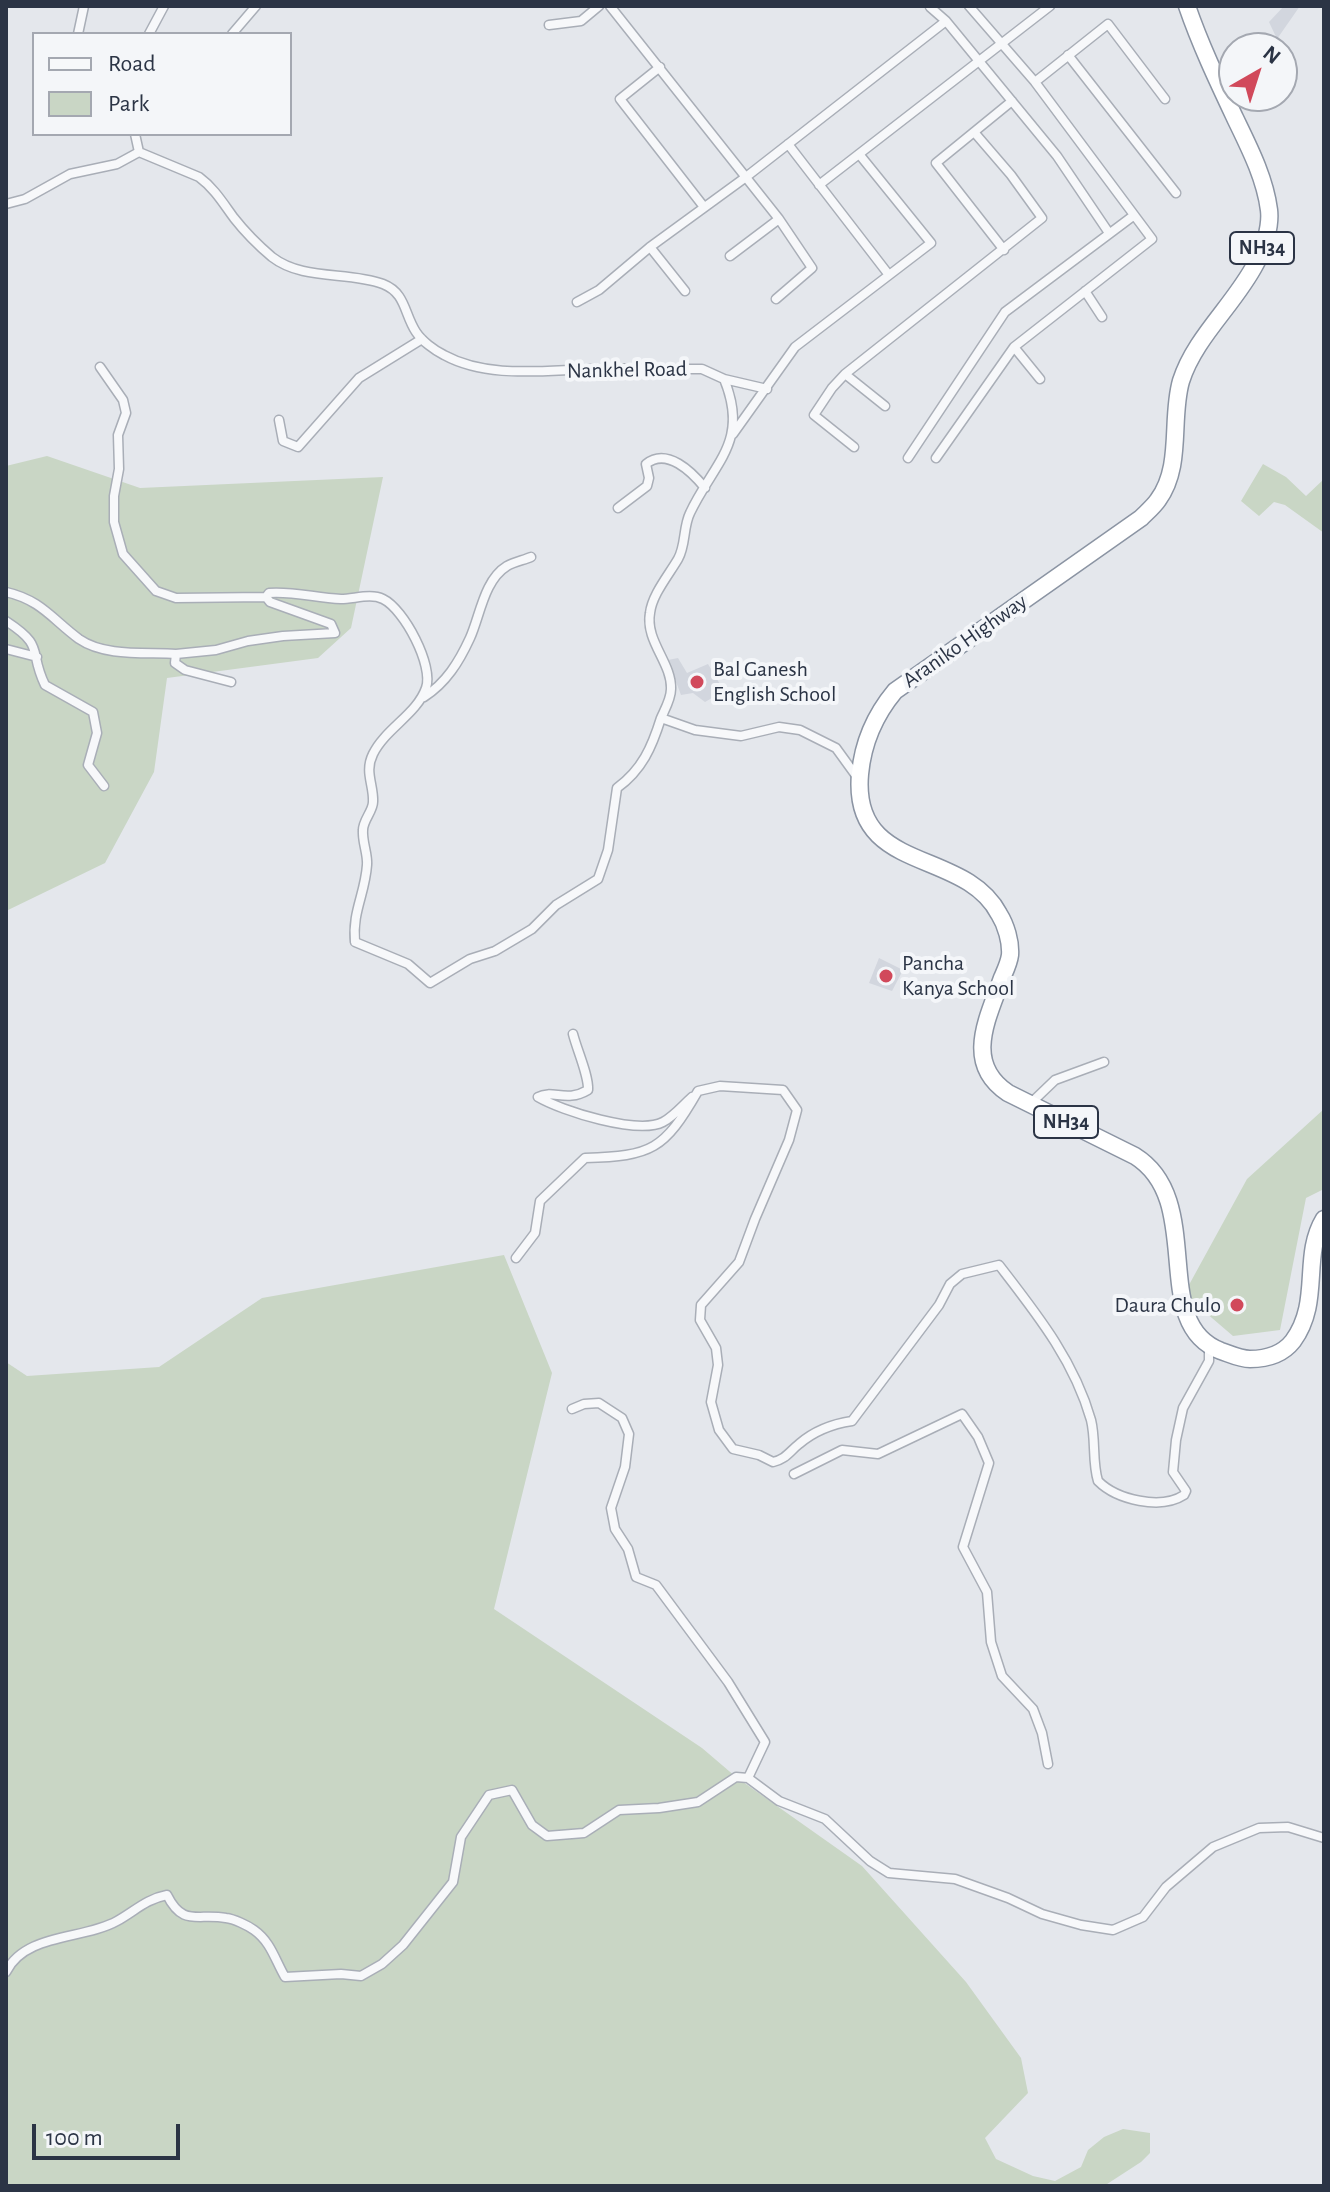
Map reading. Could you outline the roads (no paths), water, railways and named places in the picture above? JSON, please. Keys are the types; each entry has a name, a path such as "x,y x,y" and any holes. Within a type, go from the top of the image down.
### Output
{"highway":[{"name":"Araniko Highway","path":"1187,6 1255,160 1270,212 1268,230 1258,259 1188,363 1180,385 1173,457 1167,482 1159,500 1141,518 895,691 881,708 867,738 859,780 861,807 867,823 877,835 890,846 968,882 991,902 999,914 1008,938 1009,959 987,1023 982,1059 984,1069 993,1081 1029,1105 1144,1161 1158,1177 1172,1205 1181,1303 1195,1331 1209,1346"},
{"path":"1209,1346 1245,1359 1254,1359 1279,1354 1291,1343 1309,1308 1314,1250 1318,1229 1324,1219"}],"street":[{"path":"78,32 84,6"},
{"path":"150,32 164,6"},
{"path":"234,32 256,6"},
{"path":"549,25 581,21 599,6"},
{"path":"610,6 779,219 812,268 776,299"},
{"path":"936,458 1014,347 1152,239 1035,82 969,6"},
{"path":"819,185 1050,6"},
{"path":"930,7 946,21 1057,156 1109,233"},
{"path":"577,302 599,290 650,247 746,177 946,21"},
{"path":"1035,82 1108,24 1165,99"},
{"path":"1068,55 1176,193"},
{"path":"660,67 620,99 704,207"},
{"path":"1004,250 936,163 1012,101"},
{"path":"854,447 814,415 832,388 845,374 1042,218 974,132"},
{"path":"135,136 139,152"},
{"path":"788,144 889,275"},
{"path":"6,204 25,199 70,174 100,169 139,152 208,183 254,240 274,258 293,269 360,278 397,292 422,339 359,378 298,447 283,441 279,420"},
{"path":"100,367 123,400 126,413 118,435 119,469 114,496 114,522 123,554 156,591 176,598 266,597 269,593 285,592 343,599 370,597 384,599 404,620 427,666 426,689 373,754 368,774 374,803 363,826 363,845 368,862 353,922 355,942 408,964 430,983 470,959 495,951 532,929 556,905 598,879 608,850 617,788 633,777 650,752 671,690 670,679 656,647 649,613 664,580 680,556 688,517 719,466 733,435 795,347 931,243 859,154"},
{"path":"908,458 1005,312 1133,216"},
{"path":"730,256 779,219"},
{"path":"650,247 685,291"},
{"path":"1085,291 1102,317"},
{"name":"Nankhel Road","path":"422,339 440,354 462,364 513,372 702,369 724,379 767,389"},
{"path":"1014,347 1040,379"},
{"path":"845,374 885,406"},
{"path":"724,379 730,394 733,435"},
{"path":"618,508 647,486 646,464 651,460 665,458 679,464 705,488"},
{"path":"420,699 439,687 450,673 471,636 479,611 497,575 507,566 531,557"},
{"path":"6,592 25,596 79,639 101,650 176,654 216,650 283,636 335,633 331,624 270,602 266,597"},
{"path":"6,621 25,633 36,648 45,685 93,712 97,733 88,765 104,786"},
{"path":"6,649 37,657"},
{"path":"176,654 175,663 185,670 231,682"},
{"path":"661,718 695,730 741,736 779,727 800,730 836,748 859,780"},
{"path":"573,1034 588,1080 588,1090 577,1096 545,1094 538,1097 553,1106 636,1126 662,1123 698,1091 720,1086 783,1090 797,1110 789,1140 739,1262 701,1305 700,1320 716,1348 718,1365 711,1402 719,1430 733,1449 773,1462 784,1460 800,1443 829,1425 852,1421 939,1305 950,1284 962,1274 999,1265 1043,1323 1077,1378 1091,1423 1098,1481 1114,1493 1158,1503 1172,1501 1186,1491 1173,1472 1179,1422 1187,1399 1209,1361 1209,1346"},
{"path":"1029,1105 1055,1080 1104,1062"},
{"path":"516,1258 535,1233 540,1201 563,1176 585,1158 626,1156 649,1150 665,1140 681,1121 698,1091"},
{"path":"572,1409 599,1403 622,1418 629,1434 625,1467 611,1508 615,1529 628,1549 636,1577 656,1585 728,1682 765,1742 748,1778"},
{"path":"794,1474 842,1450 878,1454 962,1414 978,1437 989,1463 963,1547 987,1592 991,1642 1002,1676 1033,1709 1048,1764"},
{"path":"6,1972 12,1959 44,1943 115,1922 150,1898 167,1895 174,1910 190,1918 227,1918 253,1930 270,1945 285,1977 361,1976 382,1964 403,1945 453,1882 461,1837 489,1795 512,1790 532,1825 547,1836 584,1833 619,1810 698,1802 736,1777 748,1778 779,1801 825,1819 870,1861 889,1873 955,1879 1042,1914 1113,1930 1143,1917 1166,1887 1213,1847 1259,1828 1288,1827 1324,1838"}],"place":[{"name":"Bal Ganesh English School","path":"697,682"},
{"name":"Pancha Kanya School","path":"886,976"},
{"name":"Daura Chulo","path":"1237,1305"}]}
